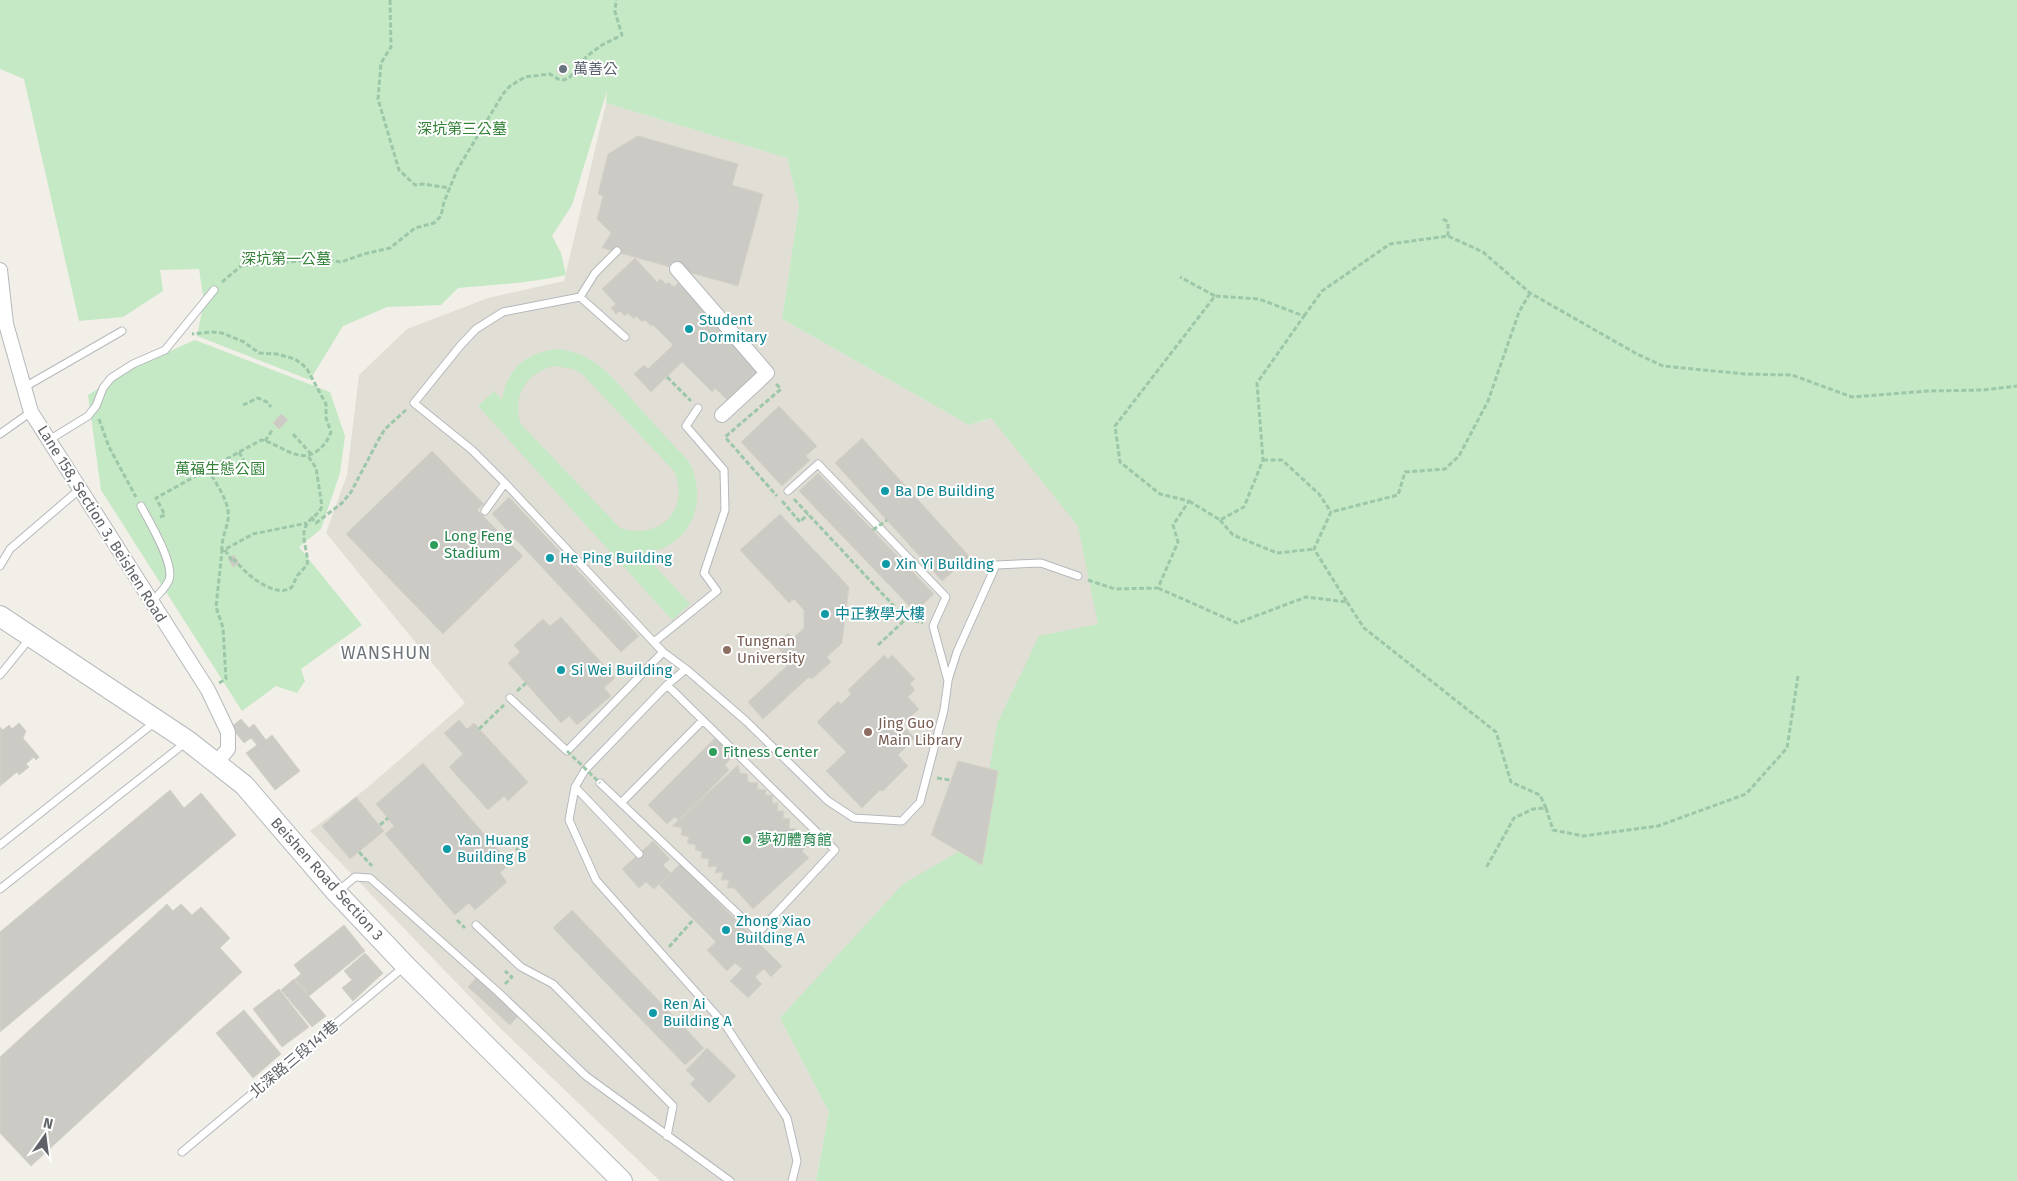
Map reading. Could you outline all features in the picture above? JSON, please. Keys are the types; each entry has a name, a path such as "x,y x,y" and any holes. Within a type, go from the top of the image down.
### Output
{"main road":[{"name":"Beishen Road Section 3","path":"0,616 188,741 244,785 336,892 406,966 622,1181"}],"street":[{"path":"677,269 766,374 722,415"},
{"name":"Lane 158, Section 3, Beishen Road","path":"0,270 3,326 31,412 208,690 228,732 228,749 217,762"}],"lane":[{"path":"617,251 595,273 580,297 503,312 476,329 414,403 472,450 663,652 686,669 746,721 828,801 854,818 902,821 920,802 944,710 948,681 958,652 996,565 1041,563 1078,576"},
{"path":"48,440 88,416 96,406 103,388 111,378 127,368 165,350 184,324 214,290"},
{"path":"580,297 625,337"},
{"path":"23,388 122,331"},
{"path":"654,642 716,591 704,573 725,510 724,470 686,426 698,408"},
{"path":"0,434 31,412"},
{"path":"788,491 818,464 946,597 933,626 948,681"},
{"path":"485,511 505,483"},
{"path":"0,566 10,549 80,489"},
{"path":"141,506 150,522 170,571 167,583 151,602"},
{"path":"0,675 31,637"},
{"path":"510,698 567,751 663,652"},
{"path":"686,669 585,770 575,788 569,820 596,880 726,1026 787,1118 797,1161 792,1181"},
{"path":"600,783 758,932 835,850 667,686"},
{"path":"0,845 157,720"},
{"path":"622,803 702,721"},
{"path":"0,889 188,741"},
{"path":"575,788 639,854"},
{"path":"336,892 355,877 370,878 498,992 586,1076 730,1181"},
{"path":"476,925 521,967 553,984 673,1106 667,1136"},
{"name":"北深路三段141巷","path":"182,1152 406,966"}],"path":[{"path":"390,0 391,47 381,63 378,99 399,170 415,185 423,184 450,188"},
{"path":"214,290 241,266 323,260 341,262 390,248 415,228 434,223 441,216 457,170 502,94 510,86 525,78 550,74 564,80 570,77 587,56 602,45 622,35 615,12 616,0"},
{"path":"1443,219 1448,222 1448,236"},
{"path":"1220,520 1244,507 1264,460 1257,383 1322,291 1390,244 1448,236 1483,252 1530,293 1637,354 1663,366 1745,374 1792,375 1852,397 1928,390 1983,390 2017,386"},
{"path":"1180,277 1215,296 1259,299 1304,316"},
{"path":"1331,512 1398,495 1405,472 1445,469 1459,456 1488,401 1519,312 1530,293"},
{"path":"1215,296 1115,426 1120,462 1160,494 1189,500 1220,520 1233,535 1277,553 1314,549"},
{"path":"165,514 156,498 260,440 298,455 310,456 328,440 331,432 326,418 326,404 307,369 295,359 277,354 259,353 244,342 222,333 177,334"},
{"path":"667,377 698,408"},
{"path":"781,389 726,437 800,522 808,514"},
{"path":"243,405 258,398 267,402 271,407"},
{"path":"311,518 316,523 342,503 351,492 385,429 414,403"},
{"path":"265,441 273,428"},
{"path":"103,434 141,506"},
{"path":"208,469 227,506 228,518 221,543 232,562 235,560 241,569 265,586 283,591 289,590 297,576 307,565 304,530 311,518 321,510 316,468 310,456 293,434"},
{"path":"239,452 246,465"},
{"path":"1264,460 1282,460 1320,494 1331,512"},
{"path":"788,491 906,619 933,626"},
{"path":"1158,588 1178,542 1173,525 1189,500"},
{"path":"1314,549 1331,512"},
{"path":"873,530 887,520"},
{"path":"224,550 253,534 307,523"},
{"path":"1314,549 1364,628 1496,732 1511,782 1540,795 1553,830 1584,836 1658,826 1746,794 1787,748 1798,676"},
{"path":"224,550 216,607 223,628 226,679"},
{"path":"1078,576 1115,588 1158,588 1237,623 1306,597 1347,602"},
{"path":"878,645 906,619"},
{"path":"567,751 600,783"},
{"path":"1486,868 1514,818 1533,809 1546,808"},
{"path":"380,825 388,818"},
{"path":"505,838 522,854"},
{"path":"667,950 694,919"},
{"path":"457,920 470,934"},
{"path":"498,992 512,977 505,970"}],"shaded area":[{"name":"Tungnan University","path":"606,103 787,158 799,206 782,319 969,425 1063,397 1381,284 977,841 780,1018 829,1112 816,1181 660,1181 500,1028 310,831 367,788 465,703 326,533 347,475 359,375 407,329 488,298 564,281"}],"green space":[{"path":"0,0 2017,0 2017,1181 816,1181 829,1112 780,1018 903,884 977,841 997,724 1039,636 1098,624 1078,526 991,418 969,425 782,319 799,206 787,158 606,103 607,91 572,205 552,236 561,253 566,275 526,282 458,288 441,305 387,307 343,326 310,380 197,336 204,301 199,269 160,270 163,291 123,317 79,321 24,79 0,69"},
{"name":"萬福生態公園","path":"195,340 330,392 345,436 340,473 321,529 299,547 362,625 301,669 305,681 297,693 276,686 242,711 101,490 88,395 134,367"},
{"path":"556,349 571,351 596,363 616,381 689,462 694,473 697,496 696,508 692,519 687,529 679,538 666,547 644,554 690,604 672,620 478,406 494,391 502,400 508,379 519,364 545,351","holes":["554,366 573,369 582,374 674,471 678,485 678,498 675,510 659,526 647,530 634,531 620,528 520,423 518,403 520,395 529,380 544,369"]}],"building":[{"name":"萬善公","path":"565,62 570,67 562,76 556,71"},
{"path":"638,136 738,164 732,185 763,194 738,286 602,248 611,233 597,219 603,196 598,194 608,154"},
{"name":"Student Dormitary","path":"635,258 657,282 661,279 666,284 668,282 674,287 678,283 764,372 731,404 715,388 712,392 682,362 651,392 634,374 644,365 648,369 673,345 653,325 651,326 645,320 642,322 636,316 634,319 628,313 625,316 620,311 616,314 611,308 616,304 602,289"},
{"path":"779,406 817,446 806,456 810,460 782,486 741,442"},
{"path":"281,414 288,420 279,429 273,423"},
{"name":"Ba De Building","path":"862,438 970,557 942,581 835,463"},
{"name":"Long Feng Stadium","path":"432,451 484,504 477,510 523,556 443,634 346,534"},
{"name":"Xin Yi Building","path":"818,473 934,594 915,612 799,491"},
{"name":"He Ping Building","path":"509,497 639,636 621,652 492,514"},
{"name":"中正教學大樓","path":"780,514 849,587 842,643 827,657 831,662 812,679 809,677 763,719 748,702 791,662 775,645 788,633 793,638 804,628 804,610 794,599 789,603 740,550"},
{"path":"234,555 239,563 233,567 228,559"},
{"name":"Si Wei Building","path":"561,617 615,678 604,688 611,696 577,725 569,716 561,723 508,663 520,652 514,645 543,619 550,626"},
{"name":"Jing Guo Main Library","path":"884,655 888,659 892,655 915,679 910,684 915,690 908,697 919,709 902,725 915,738 898,755 908,766 883,791 880,790 862,808 826,771 846,752 817,722 838,701 841,704 851,694 848,690"},
{"path":"241,719 249,728 254,724 266,740 272,735 300,771 275,790 246,753 257,745 251,738 244,743 231,727"},
{"path":"459,720 467,729 474,723 528,782 508,801 504,796 488,810 449,767 463,754 444,733"},
{"path":"19,723 26,731 23,738 39,757 36,760 34,757 26,764 29,767 19,775 17,772 0,786 0,727 3,730 9,725 12,729"},
{"path":"717,736 735,754 725,765 729,770 679,821 675,817 667,824 648,805"},
{"path":"958,761 998,771 982,865 931,835"},
{"name":"Yan Huang Building B","path":"423,763 510,864 500,873 507,882 475,910 469,903 455,915 385,834 394,826 376,804"},
{"name":"夢初體育館","path":"738,765 740,773 747,774 748,782 758,783 757,789 766,790 765,795 773,795 772,803 778,803 777,811 784,811 783,818 790,819 789,828 796,829 810,844 802,851 809,858 753,909 734,888 727,888 729,880 721,880 723,872 715,873 717,866 708,867 709,859 701,858 702,852 695,850 696,845 687,843 689,837 681,835 682,828 672,826"},
{"path":"170,790 184,808 201,793 236,835 0,1032 0,932"},
{"path":"356,797 384,831 350,859 322,826"},
{"path":"653,841 670,859 663,865 671,873 654,889 646,882 639,888 622,869"},
{"name":"Zhong Xiao Building A","path":"680,864 782,966 771,977 764,969 755,977 762,984 748,998 730,981 742,969 735,963 727,971 707,950 716,942 659,885"},
{"path":"167,904 173,911 181,904 192,915 201,907 230,938 220,948 242,972 31,1166 0,1133 0,1057"},
{"name":"Ren Ai Building A","path":"572,910 704,1048 685,1065 553,928"},
{"path":"344,925 365,951 309,996 295,979 301,974 294,965"},
{"path":"365,953 383,973 353,1001 342,988 352,980 344,971"},
{"path":"477,977 519,1015 510,1025 468,987"},
{"path":"294,979 326,1016 312,1027 281,990"},
{"path":"279,989 309,1027 282,1047 253,1009"},
{"path":"244,1010 281,1054 253,1078 216,1033"},
{"path":"707,1048 736,1076 709,1103 690,1084 695,1079 686,1070"}],"place":[{"name":"萬善公","path":"563,69"},
{"name":"Student Dormitary","path":"689,329"},
{"name":"Ba De Building","path":"885,491"},
{"name":"Long Feng Stadium","path":"434,545"},
{"name":"He Ping Building","path":"550,558"},
{"name":"Xin Yi Building","path":"886,564"},
{"name":"中正教學大樓","path":"825,614"},
{"name":"Tungnan University","path":"727,650"},
{"name":"Si Wei Building","path":"561,670"},
{"name":"Jing Guo Main Library","path":"868,732"},
{"name":"Fitness Center","path":"713,752"},
{"name":"夢初體育館","path":"747,840"},
{"name":"Yan Huang Building B","path":"447,849"},
{"name":"Zhong Xiao Building A","path":"726,930"},
{"name":"Ren Ai Building A","path":"653,1013"}],"district":[{"name":"WANSHUN","path":"386,653"}],"park label":[{"name":"深坑第三公墓","path":"462,129"},
{"name":"深坑第一公墓","path":"286,259"}]}
